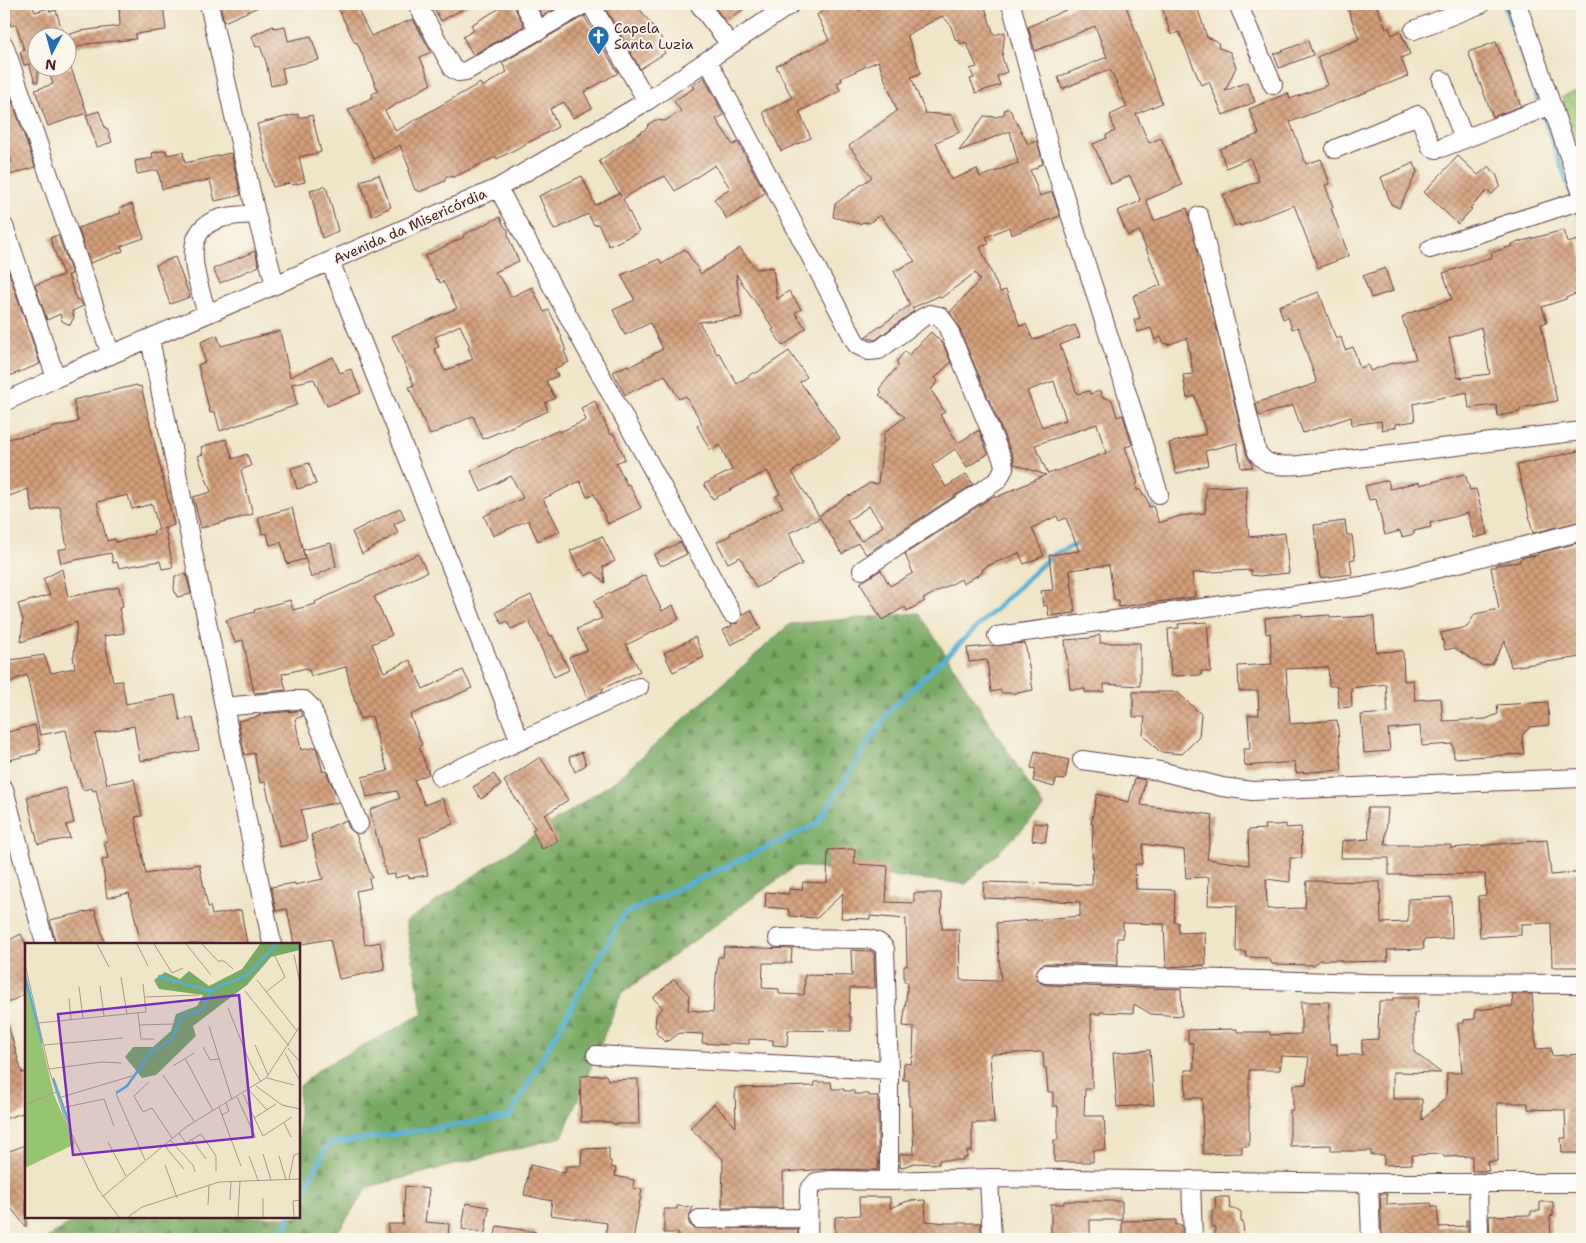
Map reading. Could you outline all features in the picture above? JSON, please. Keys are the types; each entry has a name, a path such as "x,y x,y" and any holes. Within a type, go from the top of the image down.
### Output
{"street":[{"path":"210,4 256,214 275,286"},
{"path":"417,4 453,70 458,72 466,71 583,5 589,5 594,8 647,101"},
{"path":"524,4 539,31"},
{"path":"699,4 730,44"},
{"path":"1011,4 1051,154 1159,494"},
{"path":"1238,4 1273,85"},
{"path":"1414,30 1481,4"},
{"path":"1518,4 1582,194"},
{"name":"Avenida da Misericórdia","path":"4,402 498,188 647,101 708,61 786,5"},
{"path":"4,45 111,355"},
{"path":"708,61 857,344 869,351 879,350 922,318 930,314 940,316 947,326 1003,461 1004,468 998,480 862,570"},
{"path":"1442,80 1464,139"},
{"path":"1335,149 1418,115 1430,147 1436,149 1552,104"},
{"path":"498,188 732,614"},
{"path":"1430,249 1582,200"},
{"path":"207,314 192,260 194,241 204,226 220,218 256,214"},
{"path":"1199,216 1257,452 1269,464 1279,467 1299,465 1582,431"},
{"path":"4,226 56,378"},
{"path":"330,261 520,741"},
{"path":"150,339 272,943"},
{"path":"997,636 1361,586 1397,579 1582,531"},
{"path":"440,777 639,687"},
{"path":"224,708 304,700 311,707 359,824"},
{"path":"1082,760 1160,771 1222,788 1252,791 1582,778"},
{"path":"4,788 45,943"},
{"path":"778,938 866,939 882,944 885,949 889,1070 889,1181"},
{"path":"1046,974 1368,983 1582,984"},
{"path":"596,1055 889,1070"},
{"path":"989,1178 992,1239"},
{"path":"808,1239 809,1190 816,1182 831,1180 889,1181 989,1178 1582,1184"},
{"path":"1191,1180 1193,1239"},
{"path":"1369,1183 1370,1239"},
{"path":"1478,1183 1479,1239"},
{"path":"699,1219 808,1218"}],"green space":[{"path":"1582,89 1582,164 1562,97"},
{"path":"919,613 1044,808 966,884 796,866 621,994 562,1137 368,1187 333,1239 46,1239 78,1218 300,1218 300,1086 319,1069 423,1014 406,922 616,780 790,624"}],"building":[{"path":"12,4 32,4 35,12 49,8 50,12 56,10 61,28 28,28 28,64 24,65 20,52 24,50 16,24 11,26 4,7"},
{"path":"119,4 163,4 166,30 135,34 136,39 86,44 78,47 78,32 120,26"},
{"path":"220,4 265,4 224,22"},
{"path":"336,4 355,4 371,36 413,19 431,52 420,57 431,84 385,111 396,131 480,83 482,87 507,72 502,63 584,16 618,73 584,92 592,108 573,118 564,102 550,109 558,127 497,159 496,157 454,177 446,176 445,181 419,192 415,190 408,171 410,170 400,145 374,159 348,110 373,97 372,94 378,91 357,42 355,43"},
{"path":"432,4 472,4 441,21"},
{"path":"507,4 513,4 524,26 473,55 463,37 474,30 471,25"},
{"path":"536,4 564,4 543,16"},
{"path":"611,4 636,4 662,39 658,42 665,53 640,69 605,8"},
{"path":"712,4 752,4 725,21"},
{"path":"834,4 856,4 859,11 872,4 984,4 994,35 1005,32 1002,57 1007,72 997,76 1000,85 976,93 970,79 974,78 970,69 977,67 966,42 960,44 959,40 956,41 950,24 942,16 907,35 921,73 911,77 924,113 952,115 960,132 936,142 951,180 977,169 980,177 1018,163 1010,131 959,151 984,116 997,117 1005,113 1004,110 1009,108 1028,144 1037,141 1043,164 1030,170 1040,196 1052,192 1060,216 1011,235 1009,227 986,237 989,244 980,247 1000,292 1006,290 1020,326 1026,324 1033,340 1075,325 1080,337 1060,345 1077,394 1089,391 1090,394 1100,391 1102,397 1112,400 1117,417 1123,415 1132,445 1125,447 1138,483 1136,484 1137,490 1141,490 1143,496 1146,496 1149,507 1153,506 1159,523 1180,516 1205,513 1206,487 1247,486 1246,509 1249,537 1285,533 1289,573 1259,576 1251,575 1251,570 1192,573 1195,597 1119,607 1119,600 1114,600 1109,565 1070,570 1075,613 1049,616 1047,605 1043,606 1041,591 1053,590 1049,555 1079,551 1066,518 1059,521 1057,516 1032,528 1044,556 1024,564 1019,553 987,566 982,570 983,572 963,584 961,579 923,599 925,601 907,611 905,607 882,620 860,583 881,570 890,586 913,573 905,554 992,497 995,496 995,498 1046,475 1014,464 1013,457 959,328 950,312 980,280 975,273 941,298 939,296 912,308 914,311 875,340 865,337 910,305 894,271 915,261 880,215 869,223 863,222 860,224 833,217 835,204 872,177 849,146 897,111 878,61 841,78 842,81 837,83 840,91 799,112 811,138 781,151 763,112 792,98 776,66 829,40 817,15","holes":["1054,381 1066,420 1042,427 1027,391","1097,424 1106,453 1048,474 1035,445"]},
{"path":"1079,4 1125,4 1142,47 1162,103 1136,114 1149,143 1161,138 1182,185 1146,200 1154,221 1187,208 1247,455 1253,467 1241,468 1237,443 1205,451 1208,465 1176,474 1169,443 1206,434 1195,396 1187,398 1183,375 1193,374 1187,338 1167,345 1167,343 1164,344 1161,337 1155,340 1151,328 1138,332 1134,320 1140,318 1133,296 1161,285 1139,231 1128,236 1117,211 1141,201 1130,176 1111,184 1093,144 1107,138 1106,135 1115,131 1110,115 1127,107 1110,69 1062,89 1058,77 1107,57 1095,26 1035,51 1028,27"},
{"path":"1161,4 1196,4 1207,37 1218,42 1219,48 1230,52 1236,67 1225,91 1247,82 1255,102 1223,115 1209,82 1201,85 1179,32 1171,35"},
{"path":"1346,4 1376,4 1386,29 1389,27 1392,35 1400,31 1410,54 1401,58 1408,76 1290,122 1306,164 1321,159 1330,184 1325,185 1333,207 1331,208 1349,256 1318,268 1294,205 1240,226 1240,224 1235,226 1223,195 1259,181 1250,158 1226,168 1220,149 1259,134 1249,109 1288,93 1290,99 1328,85 1317,57 1359,39"},
{"path":"273,26 274,28 285,26 288,41 311,36 319,60 282,68 285,83 271,86 266,62 260,46 256,47 252,36"},
{"path":"1308,41 1313,55 1279,68 1274,54"},
{"path":"1496,42 1521,106 1493,117 1468,52"},
{"path":"4,77 35,167 4,177 4,165 12,162 4,136"},
{"path":"704,77 724,115 716,119 733,145 738,142 765,193 727,219 714,199 730,188 715,165 675,191 665,176 647,184 623,199 639,232 609,246 598,224 594,225 588,214 554,230 539,196 582,176 595,205 619,193 621,196 599,161 647,128 655,120 665,121 681,111 674,101 694,88 692,86"},
{"path":"51,78 75,78 87,113 48,126 35,90 53,84"},
{"path":"99,111 112,142 97,147 86,115"},
{"path":"298,114 299,118 312,115 321,152 299,157 305,182 273,187 257,124"},
{"path":"166,150 167,155 183,152 185,163 231,153 241,195 215,201 210,180 162,189 158,170 137,174 135,161 153,158 152,153"},
{"path":"1458,156 1478,175 1489,166 1497,176 1500,186 1492,194 1488,190 1470,208 1472,209 1458,224 1424,192"},
{"path":"1414,163 1417,172 1399,208 1391,204 1381,177"},
{"path":"379,175 391,207 372,216 360,181"},
{"path":"326,186 338,231 322,238 310,190"},
{"path":"132,204 144,238 121,246 123,251 90,263 78,228 121,213 119,208"},
{"path":"500,217 508,230 511,244 519,261 495,272 504,283 511,297 532,287 544,312 549,310 562,337 566,350 564,351 569,362 554,369 558,376 546,381 555,398 545,403 548,411 483,439 473,416 430,435 409,387 414,385 392,336 457,308 443,281 440,283 437,280 425,256 464,237 463,235","holes":["460,325 470,347 468,348 473,359 445,371 434,349 439,347 435,337"]},
{"path":"1564,230 1568,243 1577,240 1582,257 1582,291 1542,307 1547,322 1541,324 1557,401 1520,408 1520,412 1498,416 1496,405 1469,408 1467,392 1413,404 1415,421 1396,424 1396,427 1382,430 1381,421 1352,425 1351,417 1303,433 1293,405 1259,416 1256,403 1317,383 1298,327 1292,329 1288,317 1283,319 1279,306 1319,292 1336,339 1341,337 1345,350 1353,347 1360,368 1368,365 1370,371 1389,364 1416,359 1402,318 1407,314 1452,299 1443,273 1492,257 1491,253 1512,246 1511,244","holes":["1481,327 1490,374 1458,378 1449,338"]},
{"path":"58,235 72,274 68,275 76,299 83,306 72,311 74,317 70,325 62,321 60,314 47,320 35,285 63,275 50,238"},
{"path":"740,248 756,269 773,267 777,299 789,291 801,309 795,313 806,328 783,346 772,330 774,329 736,274 742,317 699,322 737,384 789,351 807,377 800,382 840,438 792,472 819,516 870,483 878,484 884,433 905,417 879,395 882,392 879,389 898,366 897,361 905,351 909,355 931,332 943,344 951,362 935,378 938,381 931,390 945,412 940,415 958,443 979,430 988,454 967,467 955,449 932,465 946,487 966,474 973,484 866,554 858,543 842,554 820,518 789,533 802,564 756,588 740,557 728,563 717,542 731,535 730,533 783,507 776,496 780,494 767,471 713,499 704,484 732,470 720,445 710,450 697,426 702,423 686,396 679,399 665,375 625,395 613,372 628,365 629,367 663,349 650,323 625,335 613,310 635,300 621,275 659,259 662,264 685,249 701,274","holes":["869,506 883,526 861,541 847,521"]},
{"path":"255,251 259,266 220,283 213,269"},
{"path":"175,257 190,297 170,304 156,265"},
{"path":"4,258 40,364 4,378"},
{"path":"1385,268 1393,291 1371,298 1363,276"},
{"path":"280,331 290,377 333,357 340,373 351,369 361,393 327,406 314,379 292,384 297,405 220,431 215,412 210,413 198,365 205,362 201,342 217,335 221,346"},
{"path":"137,385 138,387 141,386 174,525 165,528 173,567 162,569 160,561 119,568 117,562 113,563 111,553 61,563 58,550 67,548 60,506 33,512 28,489 4,498 4,449 8,448 6,439 34,434 50,430 50,428 78,422 73,400","holes":["128,495 132,509 152,504 159,530 153,531 154,534 116,542 115,539 107,541 97,502"]},
{"path":"595,401 610,434 614,434 625,459 616,463 641,508 608,524 594,494 587,497 580,481 543,499 560,531 538,541 528,520 493,536 484,516 523,498 511,476 481,491 471,471 559,430 560,432 586,420 581,408"},
{"path":"226,439 233,459 247,454 251,466 241,470 253,514 201,528 193,497 211,492 198,456 203,454 201,447"},
{"path":"1582,450 1582,521 1533,533 1517,465"},
{"path":"309,463 316,484 297,489 291,468"},
{"path":"1465,474 1470,490 1476,489 1488,534 1474,538 1468,513 1430,523 1431,527 1414,531 1414,534 1402,537 1400,531 1385,535 1376,499 1369,500 1365,486 1388,480 1390,489 1419,482 1420,485"},
{"path":"292,508 305,559 287,564 281,542 270,545 267,533 262,534 258,517"},
{"path":"400,508 405,519 394,524 398,533 362,554 352,532"},
{"path":"1345,521 1347,535 1352,535 1355,559 1350,560 1352,574 1320,578 1314,525"},
{"path":"602,536 615,561 603,567 605,583 593,572 585,576 581,569 579,570 570,551"},
{"path":"680,542 687,554 664,565 659,565 654,555"},
{"path":"1582,542 1582,657 1511,667 1505,641 1492,664 1483,666 1454,648 1445,650 1441,633 1467,627 1475,614 1499,609 1491,567 1520,562 1520,559 1524,557 1538,555 1538,553"},
{"path":"331,543 336,566 311,578 303,550"},
{"path":"418,554 427,572 374,597 392,635 372,644 384,672 410,660 423,689 463,670 472,688 410,715 422,745 419,747 429,774 414,780 425,805 442,798 454,823 420,838 428,875 409,878 408,875 395,878 395,874 386,875 370,810 400,798 397,791 367,797 362,777 388,771 372,716 360,719 346,667 311,676 306,668 282,674 286,690 254,693 243,640 235,642 226,620 290,600 293,610 316,604 315,602"},
{"path":"62,569 68,597 119,587 123,607 119,608 124,633 104,636 113,682 122,681 126,704 175,695 180,720 193,718 199,750 140,761 134,726 95,734 107,784 134,779 142,816 135,817 146,874 199,864 208,907 210,906 212,915 241,910 247,943 141,943 129,893 107,898 102,860 108,858 104,842 108,841 96,790 93,791 92,788 83,790 74,764 66,730 40,735 27,675 4,684 4,661 44,655 51,673 75,668 73,656 77,622 21,642 23,620 18,604 50,595 43,579"},
{"path":"186,574 191,594 177,597 174,589 175,576"},
{"path":"645,575 662,611 673,605 679,619 626,645 640,671 602,689 603,691 588,698 569,657 587,650 577,629 602,618 594,601"},
{"path":"531,595 550,636 552,635 569,670 554,677 529,621 511,629 507,621 502,624 496,612"},
{"path":"751,610 761,629 731,645 723,630 732,626 731,624 738,623 742,615"},
{"path":"1302,614 1302,617 1330,615 1330,618 1374,616 1376,652 1403,651 1404,681 1413,680 1415,700 1441,698 1443,721 1486,719 1498,714 1497,705 1548,702 1549,725 1530,727 1522,735 1524,754 1454,758 1453,744 1422,746 1420,726 1388,729 1390,751 1364,753 1361,715 1388,713 1386,684 1351,688 1352,707 1339,708 1337,686 1329,686 1328,667 1286,669 1290,724 1337,720 1342,770 1296,773 1295,762 1245,766 1243,749 1250,749 1248,715 1259,715 1258,691 1239,691 1238,666 1272,664 1270,633 1266,634 1265,618"},
{"path":"1207,622 1211,672 1201,671 1202,675 1171,676 1168,629 1179,628 1178,624"},
{"path":"1100,635 1100,643 1140,643 1140,686 1104,684 1104,692 1085,692 1085,689 1070,689 1065,640 1091,638"},
{"path":"695,637 704,657 673,672 664,653"},
{"path":"1025,643 1033,690 1017,693 1001,693 1001,690 991,692 987,660 969,662 967,648"},
{"path":"1133,692 1177,692 1201,714 1199,737 1182,754 1160,752 1143,735 1145,717 1133,717"},
{"path":"300,711 303,716 295,719 301,750 316,747 323,772 326,771 339,802 301,810 307,840 280,847 265,782 260,783 254,753 245,755 238,721 260,716 259,714"},
{"path":"35,725 41,750 37,751 38,753 9,760 4,733"},
{"path":"1035,751 1069,760 1065,780 1056,779 1054,787 1033,781 1036,769 1031,768"},
{"path":"582,752 586,765 575,772 569,757"},
{"path":"540,757 568,800 545,815 558,841 542,849 532,830 535,828 504,781"},
{"path":"494,774 501,785 481,799 473,787"},
{"path":"1135,778 1145,780 1141,805 1213,815 1207,859 1249,865 1248,830 1265,829 1264,825 1286,824 1286,828 1301,827 1302,858 1290,858 1290,882 1266,879 1267,909 1305,908 1307,881 1380,882 1381,923 1408,922 1408,899 1451,897 1452,938 1423,940 1424,949 1387,950 1388,961 1341,962 1341,960 1320,960 1313,965 1272,964 1269,958 1246,957 1246,952 1236,952 1237,906 1208,905 1209,877 1186,878 1184,850 1143,844 1142,864 1135,864 1136,889 1175,890 1174,922 1178,922 1179,933 1205,932 1206,965 1166,967 1164,924 1123,923 1123,938 1117,938 1118,965 1046,963 1041,965 1035,973 1037,979 1046,985 1181,989 1182,1016 1151,1014 1134,1004 1133,1013 1100,1012 1100,1014 1091,1014 1092,1089 1085,1089 1084,1116 1104,1116 1106,1150 1093,1150 1093,1162 1054,1162 1054,1140 1058,1140 1058,1106 1053,1106 1053,1092 1048,1092 1043,1052 990,1054 994,1123 972,1123 972,1151 967,1151 967,1158 963,1158 963,1160 939,1160 939,1164 914,1163 900,1168 900,1154 914,1154 912,1106 909,1106 909,1080 903,1080 904,1063 911,1064 913,1057 914,1027 903,1026 908,982 904,982 904,966 907,966 906,919 870,916 870,919 841,918 843,893 817,918 790,916 788,909 765,907 766,892 789,894 789,889 802,890 803,882 827,882 828,850 855,849 854,864 888,866 886,902 914,903 914,893 941,893 942,929 959,929 960,980 1001,981 996,923 1080,916 1080,902 983,898 984,882 1092,885 1093,824 1091,824 1097,794 1129,802"},
{"path":"66,788 74,823 66,825 70,838 38,844 27,797"},
{"path":"1367,808 1388,808 1385,845 1451,845 1451,848 1547,840 1551,875 1582,872 1582,967 1552,967 1551,923 1521,924 1521,935 1480,937 1478,896 1486,895 1485,874 1389,875 1389,858 1341,858 1342,841 1369,839"},
{"path":"346,820 349,828 356,834 372,878 369,879 371,888 356,891 365,945 380,942 385,970 339,979 330,939 302,944 294,943 287,909 276,911 271,887 295,883 295,885 323,879 311,835"},
{"path":"1034,823 1048,824 1045,842 1032,840"},
{"path":"95,910 105,943 56,943 50,920"},
{"path":"21,934 25,943 25,994 4,1005 4,943"},
{"path":"724,947 792,949 791,963 763,963 762,988 779,989 779,994 804,995 805,975 852,976 851,950 871,951 874,953 875,988 850,988 849,1017 851,1017 851,1031 788,1030 787,1046 773,1045 773,1040 749,1039 749,1044 702,1043 703,1034 679,1033 665,1042 655,1032 658,1030 655,1027 656,1014 663,1008 653,998 674,979 689,995 688,1010 713,1012 718,957 723,957"},
{"path":"1512,994 1532,994 1536,1049 1551,1048 1552,1056 1582,1054 1582,1153 1562,1153 1561,1138 1566,1138 1565,1110 1528,1109 1528,1103 1497,1103 1498,1161 1487,1162 1489,1171 1472,1171 1472,1156 1444,1157 1443,1154 1412,1155 1412,1164 1384,1165 1384,1155 1371,1155 1371,1151 1331,1151 1331,1145 1290,1146 1290,1110 1293,1110 1293,1085 1306,1084 1309,1057 1281,1056 1280,1070 1249,1070 1249,1146 1242,1146 1242,1153 1203,1154 1202,1098 1186,1098 1185,1070 1194,1070 1193,1043 1188,1043 1188,1030 1237,1029 1237,1032 1270,1032 1270,1035 1301,1034 1301,1002 1329,1002 1329,1044 1337,1044 1337,1055 1362,1055 1362,1040 1378,1039 1379,1001 1393,1001 1393,998 1418,998 1417,1013 1414,1013 1414,1052 1441,1073 1393,1072 1393,1099 1422,1099 1422,1120 1446,1098 1447,1073 1462,1073 1458,1023 1464,1023 1464,1020 1475,1019 1475,1010 1513,1006"},
{"path":"7,1021 22,1073 25,1072 25,1112 4,1119 4,1022"},
{"path":"1150,1050 1154,1105 1117,1107 1113,1053"},
{"path":"606,1075 608,1080 638,1079 639,1124 581,1122 580,1076"},
{"path":"814,1082 831,1082 832,1089 844,1089 844,1091 854,1091 854,1094 878,1096 878,1170 831,1169 783,1172 783,1208 722,1208 723,1159 690,1128 714,1104 736,1127 735,1088 815,1086"},
{"path":"25,1145 26,1227 4,1199 4,1153"},
{"path":"609,1148 609,1161 611,1161 611,1167 616,1168 615,1176 634,1180 633,1188 642,1189 633,1239 605,1239 607,1223 550,1215 552,1201 524,1195 530,1165 565,1173 566,1166 581,1166 582,1149"},
{"path":"405,1186 429,1189 425,1222 449,1224 448,1239 388,1239 388,1224 403,1224"},
{"path":"1380,1194 1387,1194 1387,1205 1431,1203 1432,1207 1437,1207 1439,1227 1466,1226 1466,1220 1468,1220 1468,1239 1382,1239"},
{"path":"859,1197 890,1197 890,1208 908,1201 925,1200 926,1221 981,1223 981,1239 835,1239 835,1217 860,1215"},
{"path":"1215,1197 1229,1197 1230,1209 1237,1209 1241,1212 1244,1239 1215,1239 1215,1227 1212,1227 1212,1210 1216,1209"},
{"path":"1064,1201 1122,1201 1122,1220 1090,1220 1090,1239 1051,1239 1051,1204 1064,1204"},
{"path":"1540,1202 1553,1202 1553,1215 1550,1216 1551,1239 1490,1239 1489,1216 1531,1215 1531,1211 1540,1211"},
{"path":"466,1203 489,1207 485,1233 462,1229"},
{"path":"677,1206 693,1207 688,1220 694,1228 798,1229 797,1239 678,1239 678,1233 664,1233 664,1209 677,1209"},
{"path":"1176,1220 1176,1225 1182,1225 1182,1239 1122,1239 1122,1221"},
{"path":"497,1226 536,1232 535,1239 494,1239"}],"waterway":[{"path":"1504,4 1582,224"},
{"path":"1146,509 1157,504"},
{"path":"300,1198 328,1144 509,1117 624,914 817,824 890,710 1051,556 1080,542"},
{"path":"278,1239 289,1218"}],"place":[{"name":"Capela Santa Luzia","path":"598,55"}]}
